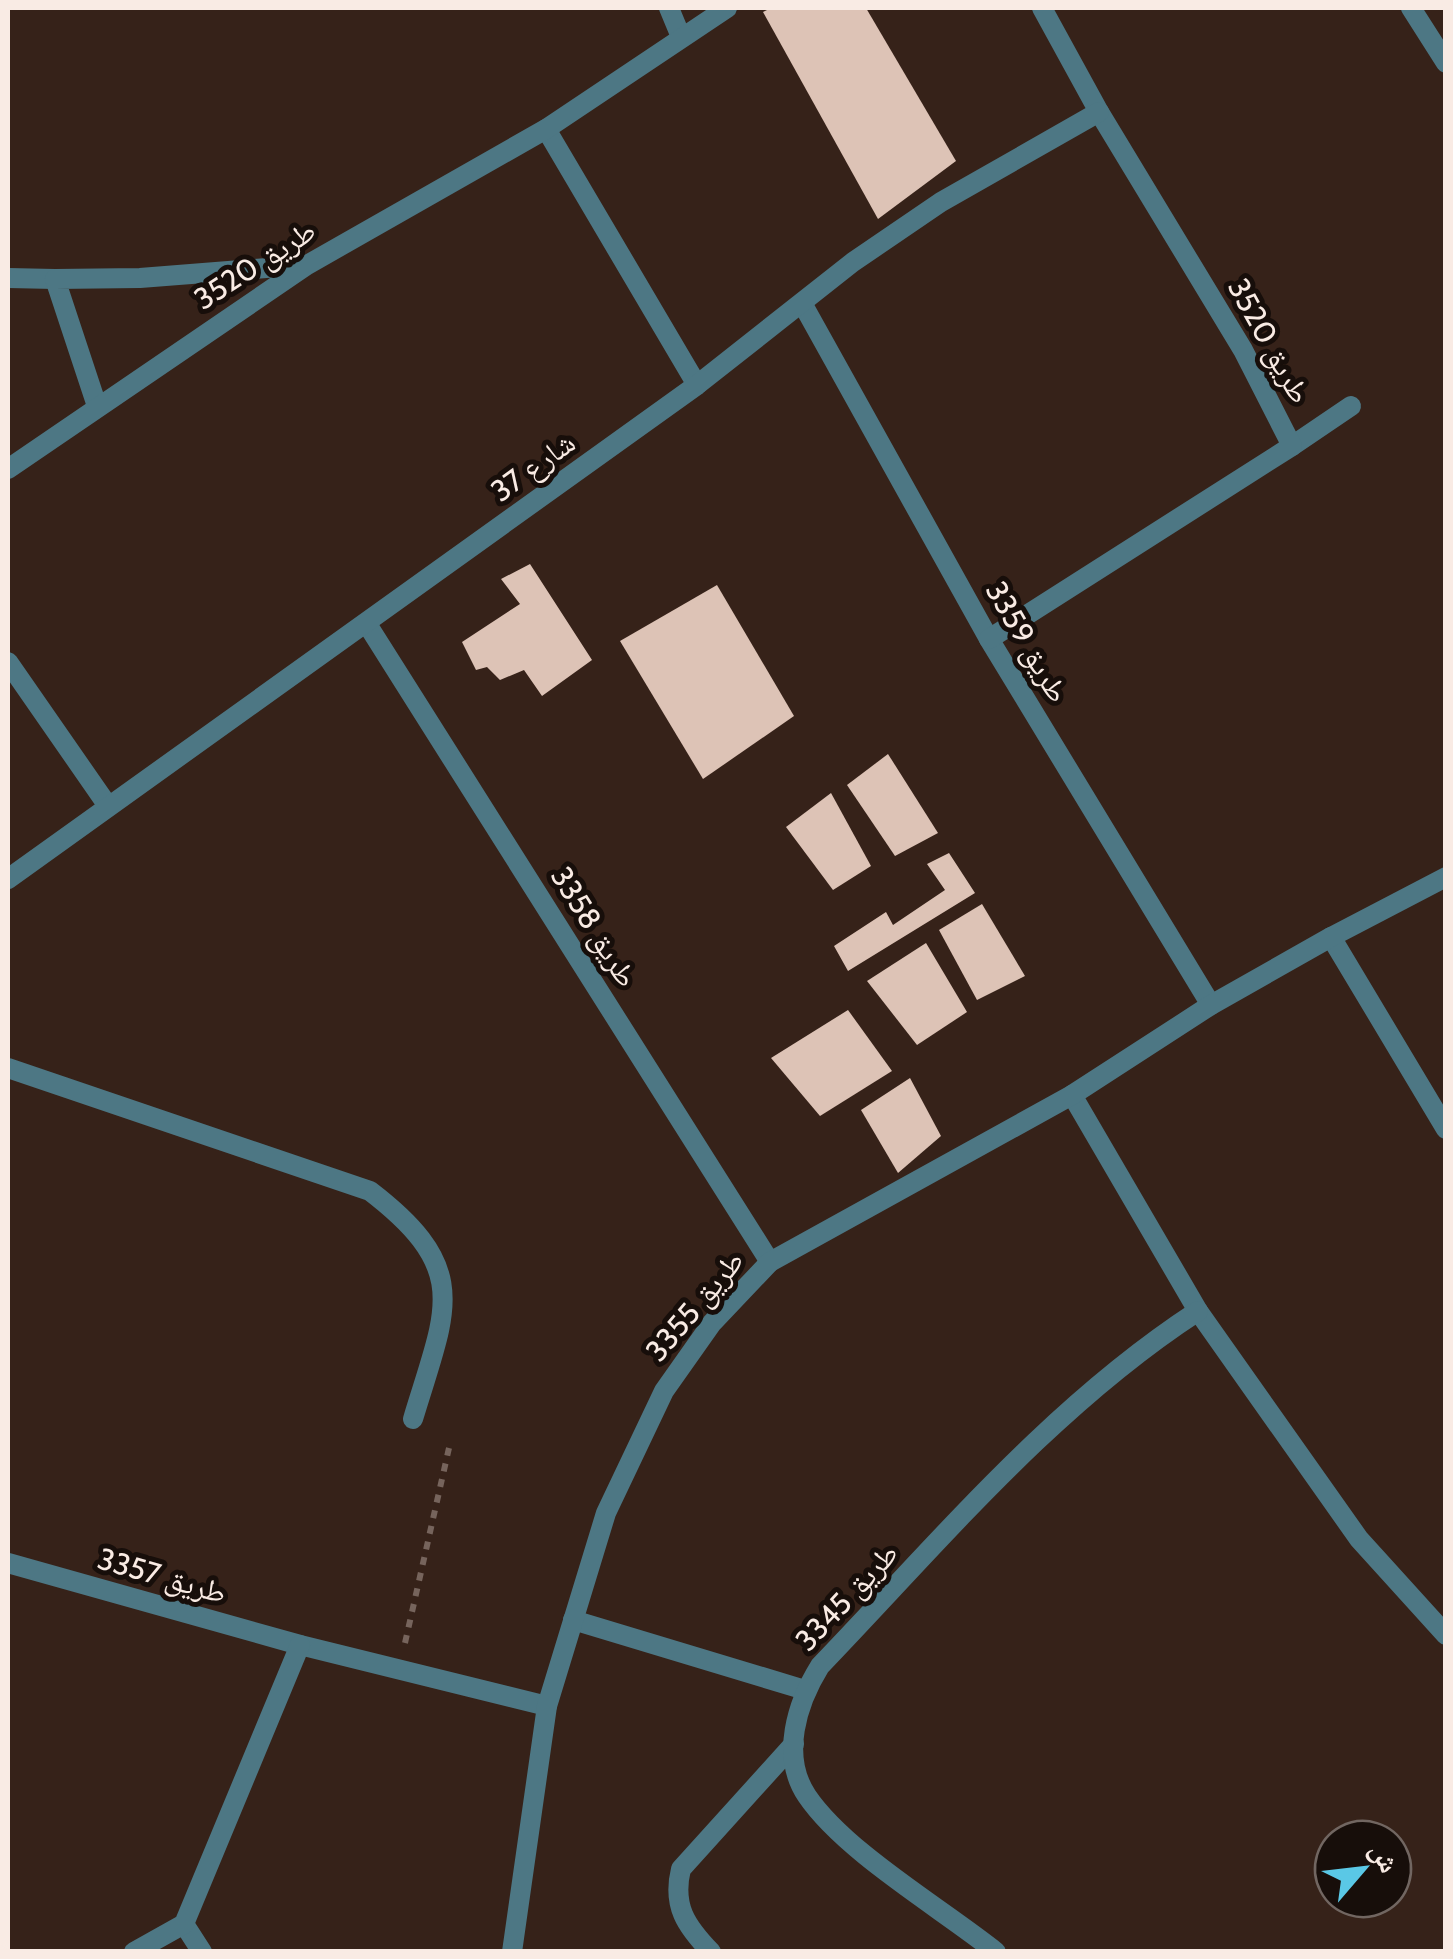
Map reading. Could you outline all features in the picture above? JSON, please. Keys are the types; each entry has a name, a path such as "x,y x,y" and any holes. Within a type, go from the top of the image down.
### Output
{"street":[{"path":"669,8 681,37"},
{"name":"طريق 3520","path":"8,469 307,265 546,129 727,8"},
{"name":"طريق 3520","path":"989,639 1292,446 1243,350 1099,112 1042,8"},
{"path":"1411,8 1446,63"},
{"name":"شارع 37","path":"8,880 697,385 941,202 1099,112"},
{"path":"546,129 697,385"},
{"path":"8,278 140,278 307,265"},
{"path":"54,279 97,406"},
{"name":"طريق 3359","path":"802,303 989,639 1212,1006"},
{"path":"1292,446 1351,406"},
{"name":"طريق 3358","path":"367,624 770,1262"},
{"path":"8,662 108,806"},
{"name":"طريق 3355","path":"512,1952 546,1706 606,1513 664,1391 712,1323 770,1262 1072,1095 1212,1006 1446,877"},
{"path":"1332,937 1446,1128"},
{"path":"8,1068 370,1190 412,1222 437,1264 445,1311 413,1418"},
{"path":"1072,1095 1198,1310 1359,1539 1446,1635"},
{"name":"طريق 3345","path":"996,1952 855,1845 806,1796 796,1767 794,1744 805,1690 820,1666 1073,1402 1132,1353 1198,1310"},
{"name":"طريق 3357","path":"8,1563 300,1646 546,1706"},
{"path":"573,1620 805,1690"},
{"path":"134,1952 184,1924 300,1646"},
{"path":"711,1952 683,1920 677,1886 681,1869 794,1744"},
{"path":"184,1924 202,1952"}],"path":[{"path":"399,1669 449,1448"}],"building":[{"path":"771,8 866,8 956,161 878,219 763,12"},
{"path":"530,564 592,660 542,696 524,670 500,680 487,667 476,670 462,642 520,604 501,579"},
{"path":"717,585 794,716 703,779 620,641"},
{"path":"888,754 938,833 895,856 847,785"},
{"path":"831,793 871,866 833,890 786,827"},
{"path":"949,853 975,893 848,971 834,946 886,912 893,925 945,890 927,864"},
{"path":"982,904 1025,976 977,1000 939,930"},
{"path":"926,943 967,1012 917,1045 867,981"},
{"path":"848,1010 892,1071 820,1116 771,1058"},
{"path":"910,1078 941,1136 898,1173 861,1110"}]}
